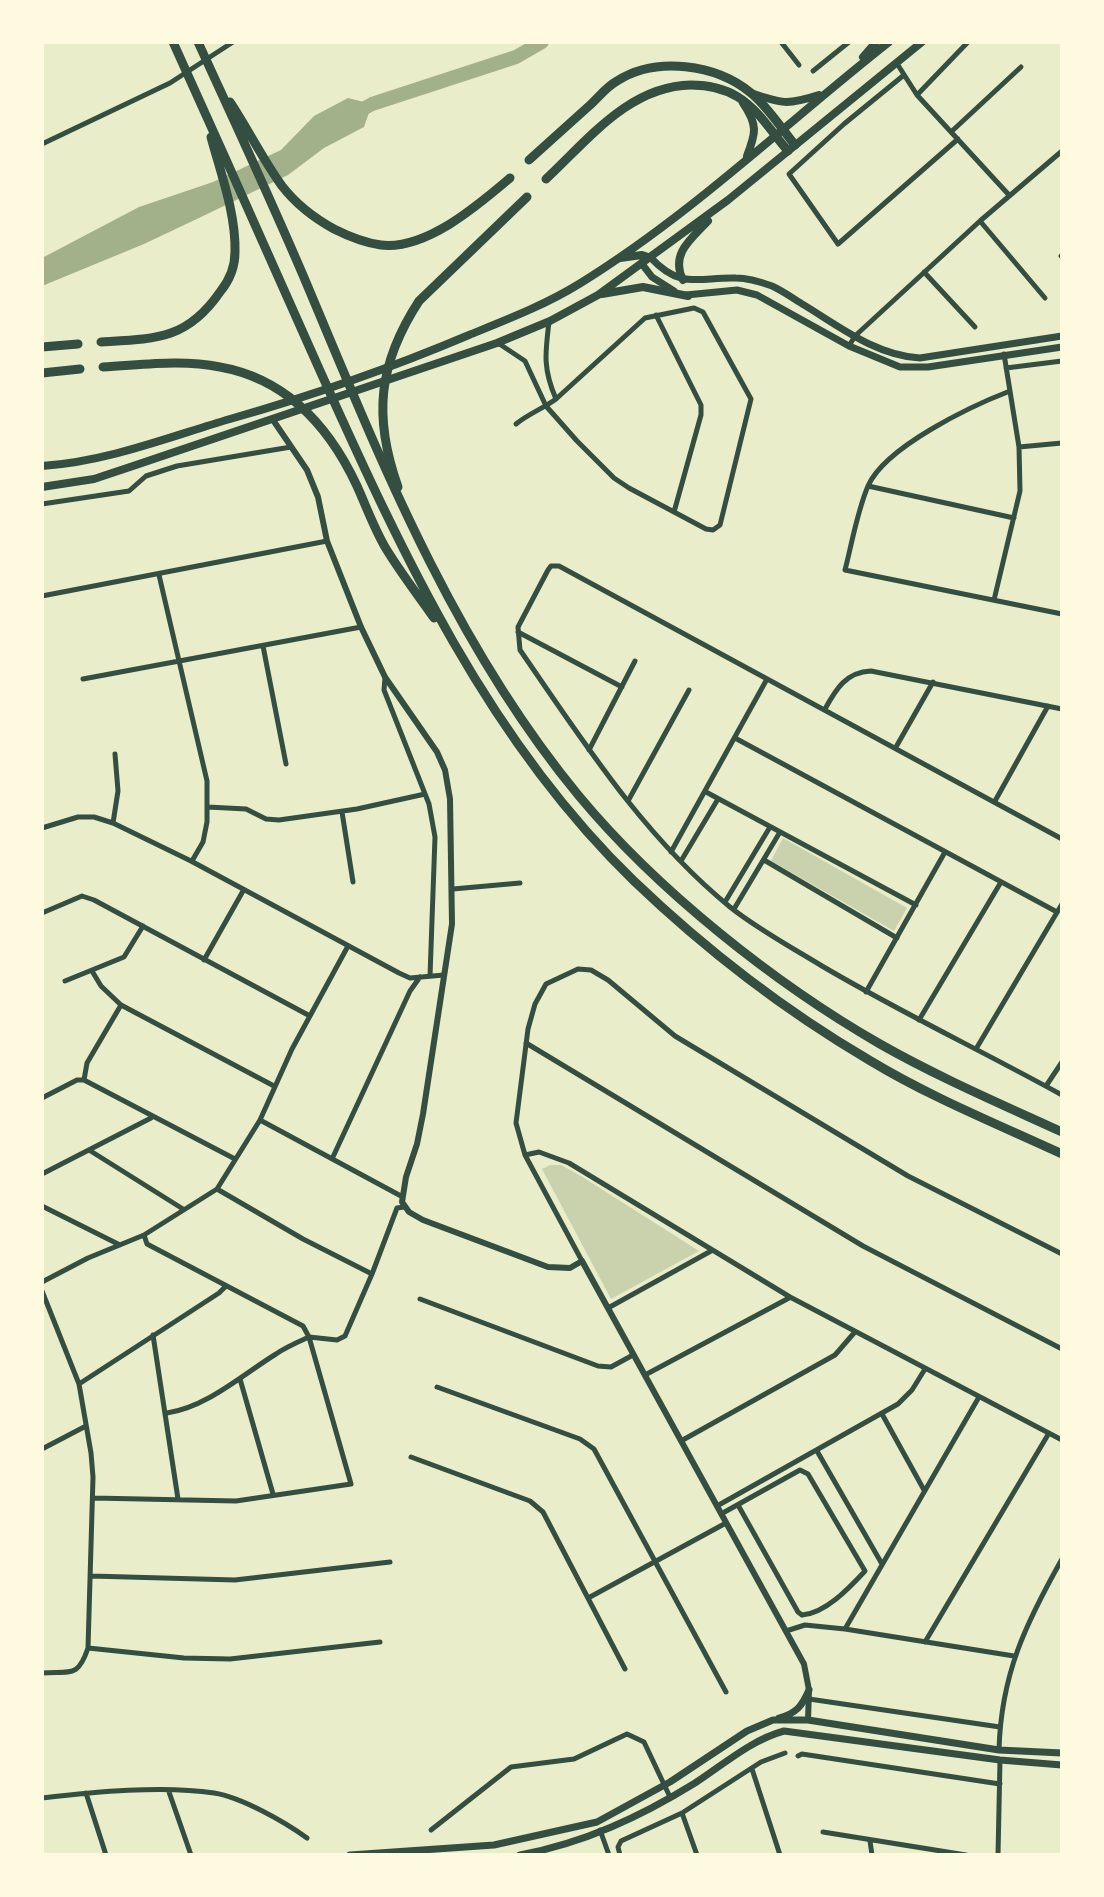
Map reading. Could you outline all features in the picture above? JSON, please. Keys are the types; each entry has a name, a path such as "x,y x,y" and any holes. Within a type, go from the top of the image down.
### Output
{"highway":[{"path":"173,42 366,472 455,650"},
{"path":"198,42 266,191 381,463 416,536 473,641 523,721 579,797 644,866 737,947 834,1016 958,1085 1062,1132"},
{"path":"849,73 876,42"},
{"path":"42,466 89,460 410,360 552,299 652,235 889,42"},
{"path":"42,487 94,479 497,343 550,321 598,295 728,200 922,42"},
{"path":"529,160 615,81 638,70 664,67 713,72 751,92 772,100 793,103 822,94"},
{"path":"216,82 281,185 301,207 326,224 360,240 379,245 418,240 478,205 510,178"},
{"path":"546,179 619,111 648,93 676,86 702,85 738,97 792,148"},
{"path":"751,92 778,133"},
{"path":"738,97 751,114 754,125 755,135 745,161"},
{"path":"101,342 158,337 186,327 207,311 229,281 236,256 231,212 204,111"},
{"path":"416,536 385,444 382,394 390,356 402,328 419,301 527,197"},
{"path":"683,280 677,263 681,251 728,200"},
{"path":"645,259 652,235"},
{"path":"619,258 645,259"},
{"path":"598,295 643,287 688,296"},
{"path":"42,347 78,344"},
{"path":"103,367 190,363 222,367 270,383 300,403 333,442 384,546 509,732 567,808 633,880 725,961 771,996 869,1060 941,1099 1062,1154"},
{"path":"42,373 80,369"}],"main road":[{"path":"645,259 683,280 701,282 736,278 776,288 855,336 890,353 920,358 1062,336"},
{"path":"645,259 661,283 688,296 737,290 757,295 888,364 914,369 1062,347"},
{"path":"350,1855 494,1845 597,1822 664,1786 747,1731 793,1714 801,1707 809,1690"},
{"path":"773,1720 808,1720 999,1750 1062,1753"},
{"path":"805,1733 808,1720"},
{"path":"520,1855 601,1833 628,1822 766,1736 784,1731 1000,1760 1062,1765"},
{"path":"999,1750 1000,1760"}],"street":[{"path":"42,144 170,83 233,42"},
{"path":"781,42 799,65"},
{"path":"813,71 849,42"},
{"path":"917,95 968,42"},
{"path":"895,62 917,95 1009,195"},
{"path":"951,132 1021,67"},
{"path":"904,75 789,174 838,244 958,139"},
{"path":"832,113 844,124"},
{"path":"849,346 855,336 924,272 1062,151"},
{"path":"980,221 1045,298"},
{"path":"924,272 975,327"},
{"path":"497,343 525,361 546,406 614,478 706,529 713,530 720,525 751,399 703,312 694,308 645,318 556,399 546,406 516,424"},
{"path":"656,315 701,405 701,415 674,512"},
{"path":"550,321 545,365 546,376 556,399"},
{"path":"994,600 1020,491 1019,447 1002,345"},
{"path":"1006,368 1062,361"},
{"path":"1010,391 981,402 894,454 877,471 868,486 845,570 1062,614"},
{"path":"273,420 307,470 318,497 327,541 361,627 385,677 437,752 445,770 450,799 452,924 423,1114 401,1196 404,1207 423,1220 548,1267 570,1268 582,1261"},
{"path":"1019,447 1062,443"},
{"path":"42,504 129,491 146,476 177,466 291,447"},
{"path":"868,486 1014,518"},
{"path":"42,596 327,541"},
{"path":"1062,839 559,566 551,566 517,632 520,650 628,802 671,852 725,902 769,935 866,992 1062,1095"},
{"path":"159,575 207,781 208,807 203,842 191,861"},
{"path":"83,679 361,627"},
{"path":"517,632 622,687"},
{"path":"263,646 286,764"},
{"path":"589,750 635,661"},
{"path":"825,709 835,691 851,675 871,671 1062,709"},
{"path":"385,677 384,690 425,794 435,837 430,976"},
{"path":"671,852 767,679"},
{"path":"896,748 933,682"},
{"path":"628,802 689,690"},
{"path":"995,801 1048,706"},
{"path":"735,738 1057,912"},
{"path":"113,823 118,791 115,754"},
{"path":"706,792 916,905"},
{"path":"208,807 246,809 266,819 279,820 425,794"},
{"path":"681,861 718,799"},
{"path":"342,811 353,882"},
{"path":"42,828 78,817 94,817 113,823 191,861 399,973 410,978 445,974"},
{"path":"725,902 770,827"},
{"path":"734,909 780,832"},
{"path":"866,992 945,852"},
{"path":"764,860 897,938"},
{"path":"919,1020 1001,882"},
{"path":"453,889 520,883"},
{"path":"204,960 243,891"},
{"path":"42,913 82,896 310,1016"},
{"path":"976,1049 1062,904"},
{"path":"65,981 124,957 143,926"},
{"path":"42,1282 88,1258 144,1235 217,1189 260,1120 274,1086 348,946"},
{"path":"808,1720 809,1690 804,1664 525,1155 516,1123 526,1043 535,1004 546,984 578,969 591,970 608,980 675,1036 908,1176 1062,1254"},
{"path":"92,971 101,986 121,1005 274,1086"},
{"path":"332,1159 410,991 420,977"},
{"path":"84,1080 87,1063 121,1005"},
{"path":"526,1043 863,1246 1062,1349"},
{"path":"1046,1086 1062,1062"},
{"path":"42,1098 77,1080 84,1080 235,1159"},
{"path":"42,1174 152,1117"},
{"path":"260,1120 401,1196"},
{"path":"89,1150 183,1209"},
{"path":"525,1155 539,1152 557,1157 854,1333 1062,1440"},
{"path":"217,1189 303,1239 372,1274"},
{"path":"42,1206 120,1246"},
{"path":"167,1413 180,1411 240,1379 272,1356 309,1337 337,1340 345,1336 397,1208 404,1207"},
{"path":"93,1498 236,1501 351,1484 309,1337 303,1326 147,1244 144,1235"},
{"path":"607,1308 712,1250"},
{"path":"79,1384 225,1287"},
{"path":"42,1291 85,1405 93,1498 88,1648 80,1667 74,1671 42,1673"},
{"path":"645,1375 790,1297"},
{"path":"420,1299 598,1366 611,1367 633,1355"},
{"path":"681,1441 835,1355 854,1333"},
{"path":"153,1335 178,1499"},
{"path":"717,1506 898,1404 912,1390 925,1369"},
{"path":"240,1379 273,1494"},
{"path":"437,1387 588,1443 594,1449 726,1692"},
{"path":"845,1629 979,1397"},
{"path":"882,1414 925,1491"},
{"path":"42,1449 86,1426"},
{"path":"925,1642 1049,1433"},
{"path":"817,1451 882,1564"},
{"path":"411,1457 537,1505 590,1598 625,1669"},
{"path":"721,1514 800,1470 804,1471 873,1580"},
{"path":"738,1505 802,1615 841,1595 865,1571"},
{"path":"590,1598 726,1523"},
{"path":"999,1750 1000,1727 1014,1656 1030,1616 1062,1559"},
{"path":"91,1576 235,1580 390,1562"},
{"path":"800,1625 802,1615"},
{"path":"786,1631 800,1625 845,1629 1014,1656"},
{"path":"88,1648 184,1658 230,1659 380,1642"},
{"path":"809,1699 1000,1727"},
{"path":"431,1830 511,1767 574,1759 627,1734 644,1742 670,1797"},
{"path":"620,1855 618,1847 621,1841 682,1813 761,1762 785,1753"},
{"path":"798,1756 802,1754 1000,1784"},
{"path":"998,1855 1000,1760"},
{"path":"752,1769 780,1855"},
{"path":"169,1791 191,1855"},
{"path":"86,1793 106,1855"},
{"path":"42,1798 86,1793 216,1793 282,1820 307,1838"},
{"path":"682,1813 697,1855"},
{"path":"597,1822 609,1855"},
{"path":"823,1832 966,1855"},
{"path":"870,1841 872,1855"}],"shaded area":[{"path":"348,98 372,104 364,127 324,148 288,175 144,244 42,286 42,258 139,207 213,182 281,150 314,116"},
{"path":"783,838 907,908 894,931 771,861"},
{"path":"561,1165 581,1176 699,1251 611,1299 542,1169"}],"waterway":[{"path":"356,113 372,104 516,57 542,42"}]}
